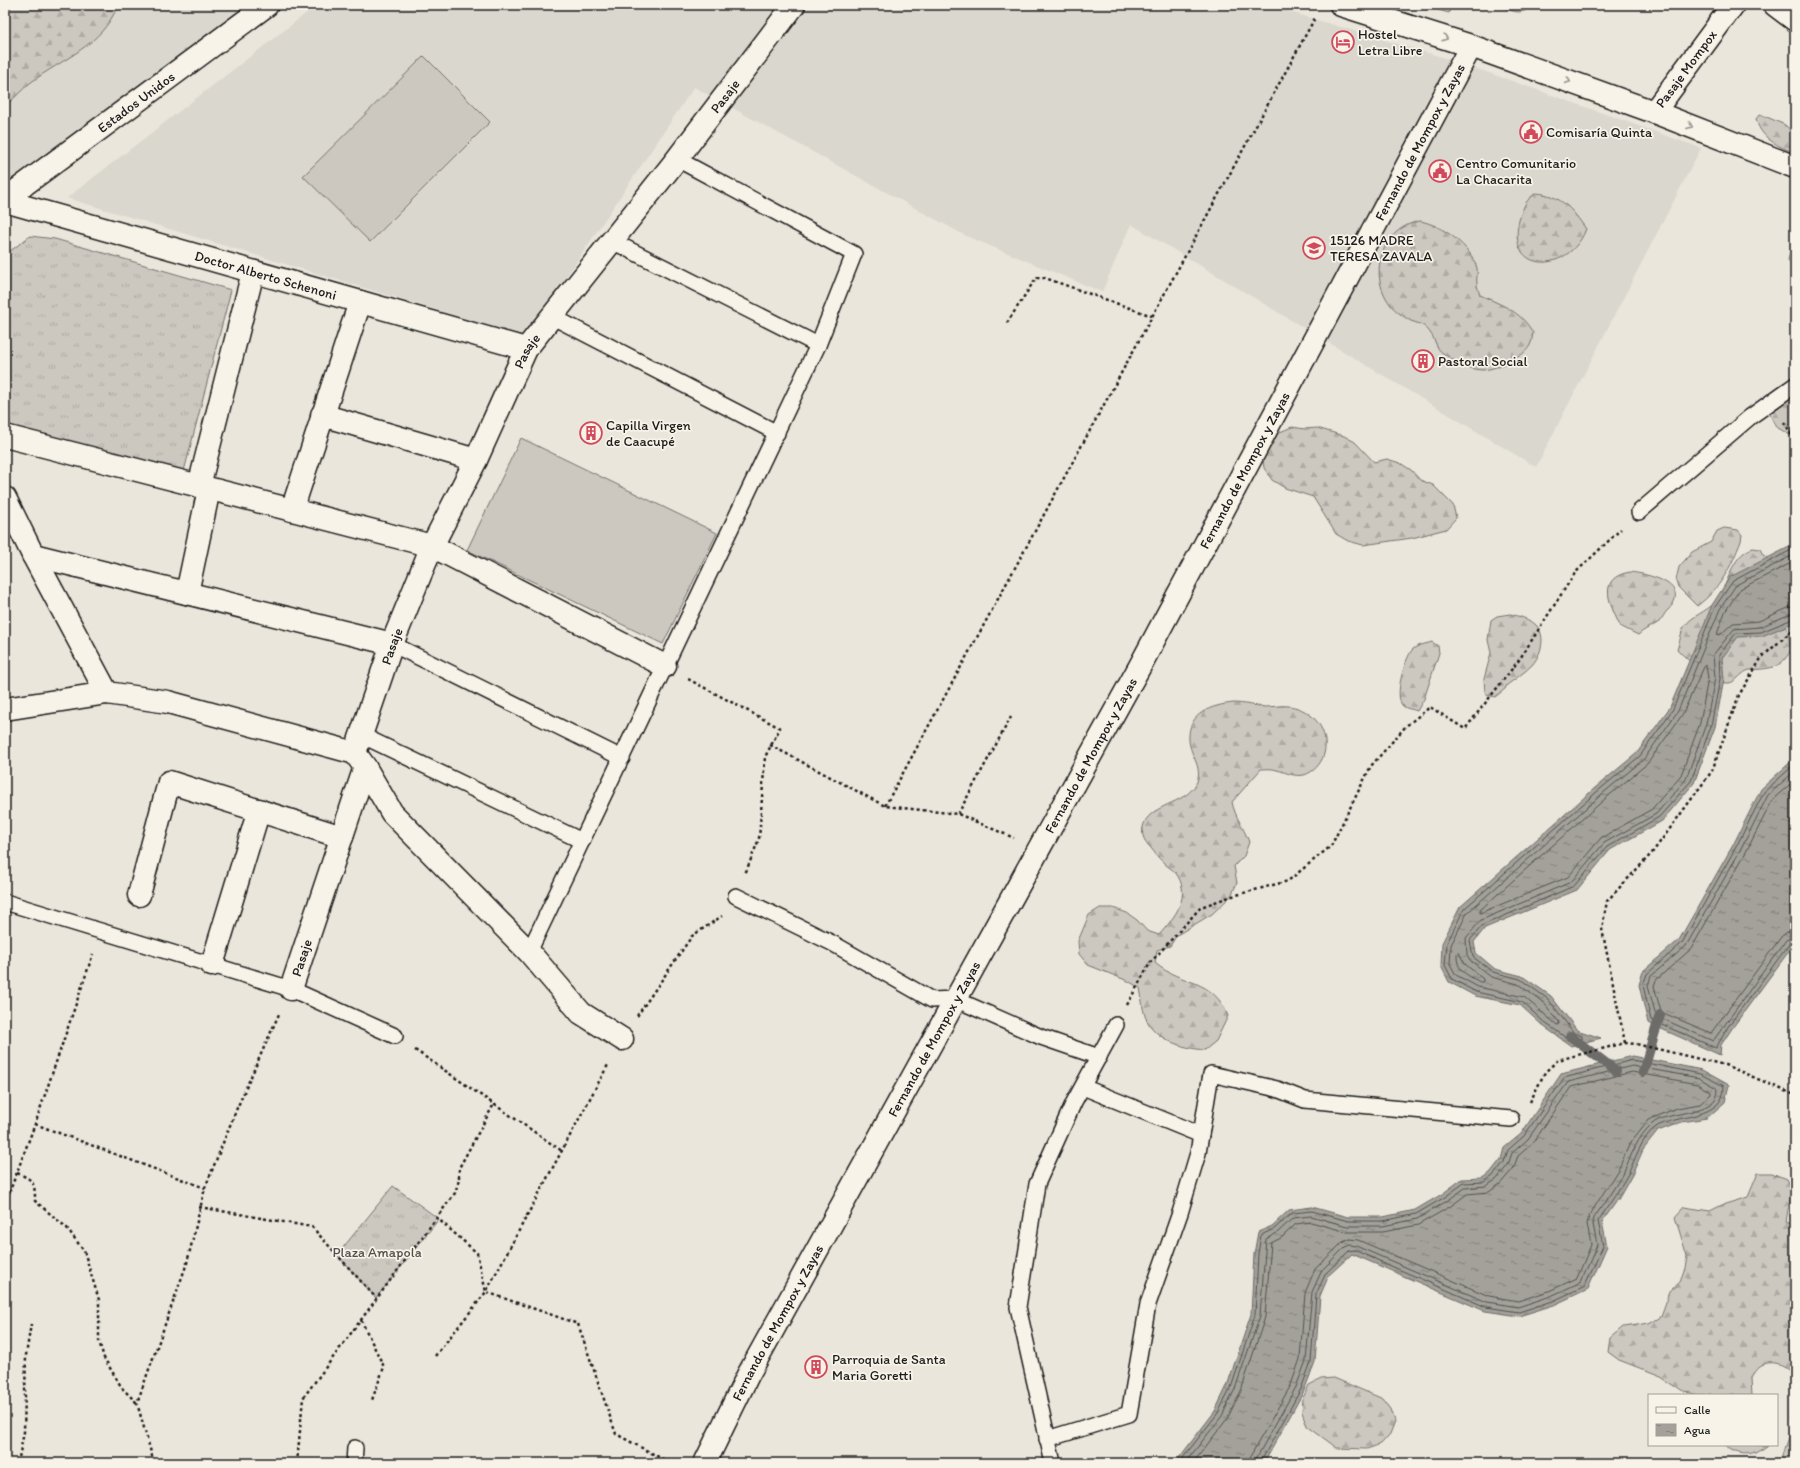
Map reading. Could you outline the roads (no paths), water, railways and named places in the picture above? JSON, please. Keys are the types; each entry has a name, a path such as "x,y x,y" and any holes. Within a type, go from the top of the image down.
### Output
{"street":[{"name":"Estados Unidos","path":"5,200 266,5"},
{"name":"Pasaje","path":"291,989 342,837 360,752 392,644 432,546 476,460 526,349 677,159 794,5"},
{"path":"1341,5 1471,46 1654,112 1795,167"},
{"name":"Pasaje Mompox","path":"1654,112 1733,5"},
{"path":"1775,5 1795,20"},
{"path":"1786,5 1795,10"},
{"name":"Fernando de Mompox y Zayas","path":"705,1463 748,1375 1148,652 1471,46"},
{"name":"Doctor Alberto Schenoni","path":"5,200 526,349"},
{"path":"187,593 204,487 253,272"},
{"path":"292,510 360,302"},
{"path":"322,415 476,460"},
{"path":"5,436 432,546 665,666"},
{"path":"5,498 33,555 107,693"},
{"path":"33,555 392,644"},
{"path":"5,709 107,693 168,702 360,752 392,813 530,952 581,1013 622,1039"},
{"path":"139,895 170,782 342,837"},
{"path":"212,965 259,810"}],"lane":[{"path":"530,952 818,345 854,254 677,159"},
{"path":"612,241 818,345"},
{"path":"551,316 777,433"},
{"path":"1639,512 1750,417 1795,385"},
{"path":"392,644 622,758"},
{"path":"360,752 582,841"},
{"path":"736,896 832,943 932,1000 955,999 1041,1037 1099,1057"},
{"path":"5,902 291,989 395,1036"},
{"path":"1053,1463 1018,1307 1037,1184 1083,1087 1116,1025"},
{"path":"1048,1439 1129,1414 1148,1304 1180,1213 1198,1153 1212,1074 1277,1089 1305,1100 1511,1119"},
{"path":"1083,1087 1201,1134"},
{"path":"354,1463 355,1448"}],"water":[{"path":"1795,544 1795,620 1791,624 1762,636 1738,637 1722,658 1724,679 1715,727 1694,783 1662,821 1610,850 1577,890 1485,928 1474,942 1476,953 1495,969 1522,976 1551,996 1577,1030 1601,1038 1571,1046 1543,1026 1520,1005 1475,996 1449,982 1441,966 1442,943 1460,907 1596,787 1637,753 1670,707 1712,605 1730,577"},
{"path":"1795,758 1795,943 1733,1027 1721,1045 1720,1055 1648,1023 1639,985 1643,971 1679,940 1733,845 1761,789"},
{"path":"1632,1056 1702,1070 1729,1085 1725,1102 1707,1118 1682,1122 1658,1131 1643,1150 1632,1175 1619,1198 1602,1222 1607,1246 1588,1289 1554,1305 1519,1316 1485,1311 1352,1254 1329,1275 1320,1296 1315,1362 1304,1391 1264,1463 1175,1463 1215,1411 1227,1386 1251,1314 1254,1254 1258,1232 1272,1226 1289,1210 1312,1207 1348,1217 1383,1217 1415,1210 1442,1194 1462,1179 1482,1178 1490,1173 1501,1159 1504,1148 1521,1134 1561,1074"}],"waterway":[{"path":"1643,1072 1660,1015"},
{"path":"1570,1036 1616,1071"}],"place":[{"name":"Hostel Letra Libre","path":"1343,42"},
{"name":"Comisaría Quinta","path":"1531,132"},
{"name":"Centro Comunitario La Chacarita","path":"1440,171"},
{"name":"15126 MADRE TERESA ZAVALA","path":"1314,248"},
{"name":"Pastoral Social","path":"1423,361"},
{"name":"Capilla Virgen de Caacupé","path":"591,433"},
{"name":"Parroquia de Santa Maria Goretti","path":"816,1367"}],"park label":[{"name":"Plaza Amapola","path":"377,1252"}]}
